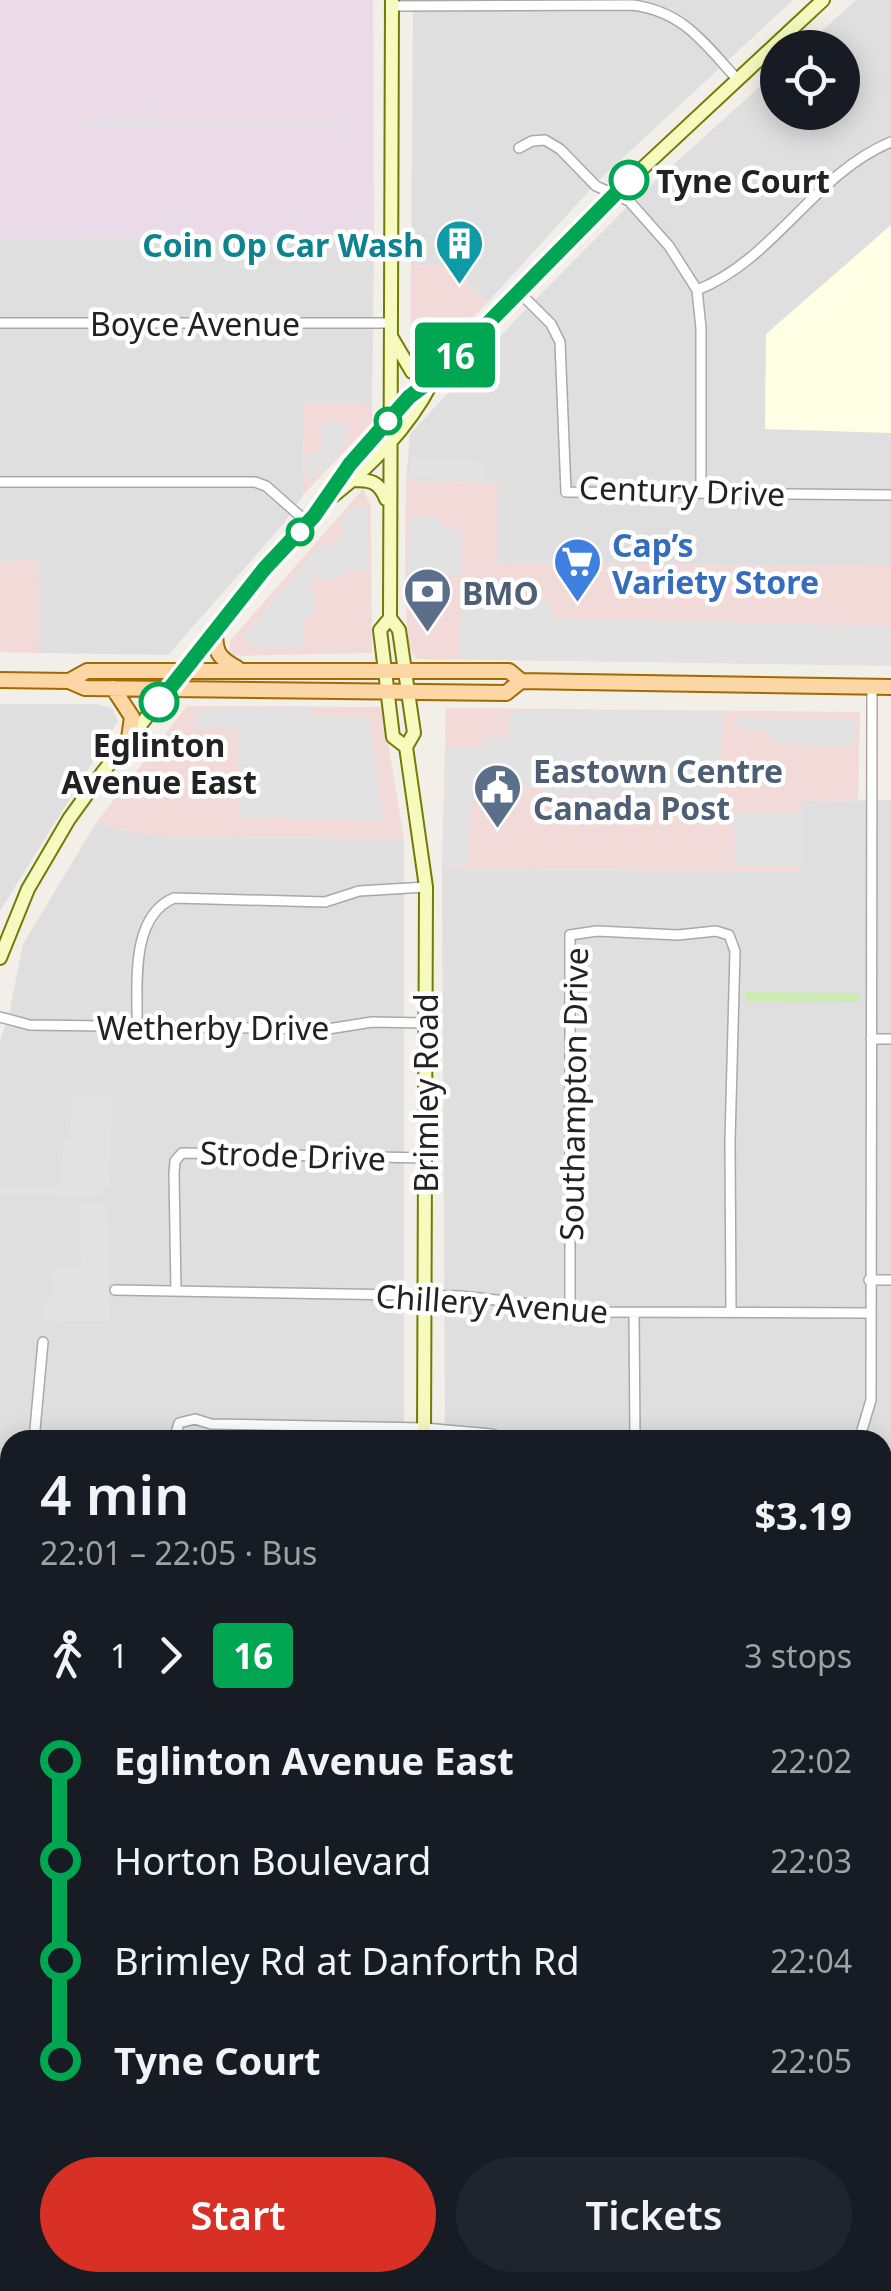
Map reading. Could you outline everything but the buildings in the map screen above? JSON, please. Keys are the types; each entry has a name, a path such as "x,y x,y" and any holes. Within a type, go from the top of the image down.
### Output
{"main road":[{"path":"0,958 15,917 78,806 265,568 324,503 350,464 409,397 437,375 616,194 824,0"},
{"name":"Brimley Road","path":"392,3 390,618 398,630 414,733 406,747 426,888 424,1430"},
{"path":"390,328 412,372 437,375"},
{"path":"324,503 353,480 392,438 418,408 437,375"},
{"path":"353,480 372,480 382,488 389,505"},
{"name":"Brimley Road","path":"390,618 380,630 393,737 406,747"},
{"path":"215,630 218,657 242,671"},
{"path":"69,681 87,671 509,671 521,681 891,687"},
{"path":"0,680 69,681 85,688 506,693 521,681"},
{"path":"113,688 132,717 130,738"}],"street":[{"path":"392,3 632,5 659,10 684,24 736,80"},
{"path":"519,148 545,140 560,149 596,186 629,201 669,246 697,290 701,328 702,492"},
{"path":"697,290 730,275 858,160 891,142"},
{"name":"Century Drive","path":"518,291 551,324 560,342 566,492 891,495"},
{"name":"Boyce Avenue","path":"0,323 390,328"},
{"path":"0,482 254,482 266,486 308,522"},
{"path":"862,1430 871,1400 872,686"},
{"path":"137,1027 141,949 151,916 165,902 174,898 325,902 359,891 426,888"},
{"name":"Southampton Drive","path":"570,1310 570,935 598,931 678,936 716,931 729,935 735,950 730,1124 731,1312"},
{"name":"Wetherby Drive","path":"0,1017 30,1025 328,1030 372,1022 426,1022"},
{"path":"870,1039 891,1039"},
{"name":"Strode Drive","path":"176,1290 174,1172 175,1161 182,1152 425,1158"},
{"path":"870,1280 891,1280"},
{"name":"Chillery Avenue","path":"115,1290 498,1298 570,1310 634,1313 870,1313"},
{"path":"634,1313 635,1430"},
{"path":"35,1430 43,1342"},
{"path":"177,1430 179,1423 195,1420 339,1430"}],"shaded area":[{"path":"0,0 373,0 374,237 0,239"},
{"path":"413,0 793,0 599,180 487,303 451,266 411,265"},
{"path":"856,0 891,0 891,566 497,563 497,483 406,481 410,434 631,203 760,86 760,130 860,130 860,30 823,30"},
{"path":"85,120 344,122 82,126"},
{"path":"891,225 891,433 765,429 766,334"},
{"path":"374,237 372,404 304,403 303,495 285,522 168,655 39,653 38,561 0,561 0,239"},
{"path":"411,265 451,266 487,303 424,366 411,362 410,355"},
{"path":"304,403 372,404 372,422 303,495"},
{"path":"321,421 346,421 347,444 339,445 339,455 324,471 318,471 318,477 305,477 305,453 321,452"},
{"path":"411,458 485,461 484,481 410,477"},
{"path":"406,481 497,483 497,563 891,566 891,665 417,659 408,647"},
{"path":"363,489 371,506 372,653 229,656 230,641"},
{"path":"354,505 360,510 368,505 367,570 342,571 340,580 323,579 321,573 307,587 314,589 314,618 304,618 304,648 250,648 249,639 242,639 321,543 329,549 344,532 339,526"},
{"path":"409,517 441,517 441,529 462,530 462,575 408,574"},
{"path":"38,560 39,653 0,652 0,561"},
{"path":"462,598 497,599 498,606 530,606 531,600 549,600 549,618 891,626 891,666 459,659"},
{"path":"0,704 96,704 112,708 118,721 0,911"},
{"path":"187,706 382,707 404,839 150,836 96,823"},
{"path":"310,706 311,716 369,717 384,821 239,817 238,729 195,727 195,709"},
{"path":"446,708 860,712 858,800 802,801 801,872 442,868"},
{"path":"510,711 724,712 719,798 543,795 543,788 472,785 468,865 442,865 446,747 484,747 484,737 509,738"},
{"path":"736,718 856,720 856,746 774,744 767,730 737,729"},
{"path":"891,800 891,1430 445,1430 442,868 801,872 802,801"},
{"path":"802,813 802,866 735,866 734,814"},
{"path":"96,823 150,836 404,839 404,1430 0,1430 0,1040 23,944"},
{"path":"71,1096 112,1097 110,1187 103,1188 102,1196 0,1195 0,1187 61,1187 63,1140 70,1140"},
{"path":"80,1204 107,1204 110,1321 43,1322 43,1302 53,1295 52,1268 81,1268"}],"green space":[{"path":"746,992 860,993 860,1002 746,1001"}],"bus line":[{"name":"16","path":"159,702 265,568 314,516 350,464 409,397 434,378 629,180"}],"place":[{"name":"Tyne Court","path":"629,180"},
{"name":"Coin Op Car Wash","path":"459,286"},
{"name":"Cap’s Variety Store","path":"577,604"},
{"name":"BMO","path":"427,634"},
{"name":"Eglinton Avenue East","path":"159,702"},
{"name":"Eastown Centre Canada Post","path":"498,830"}]}
